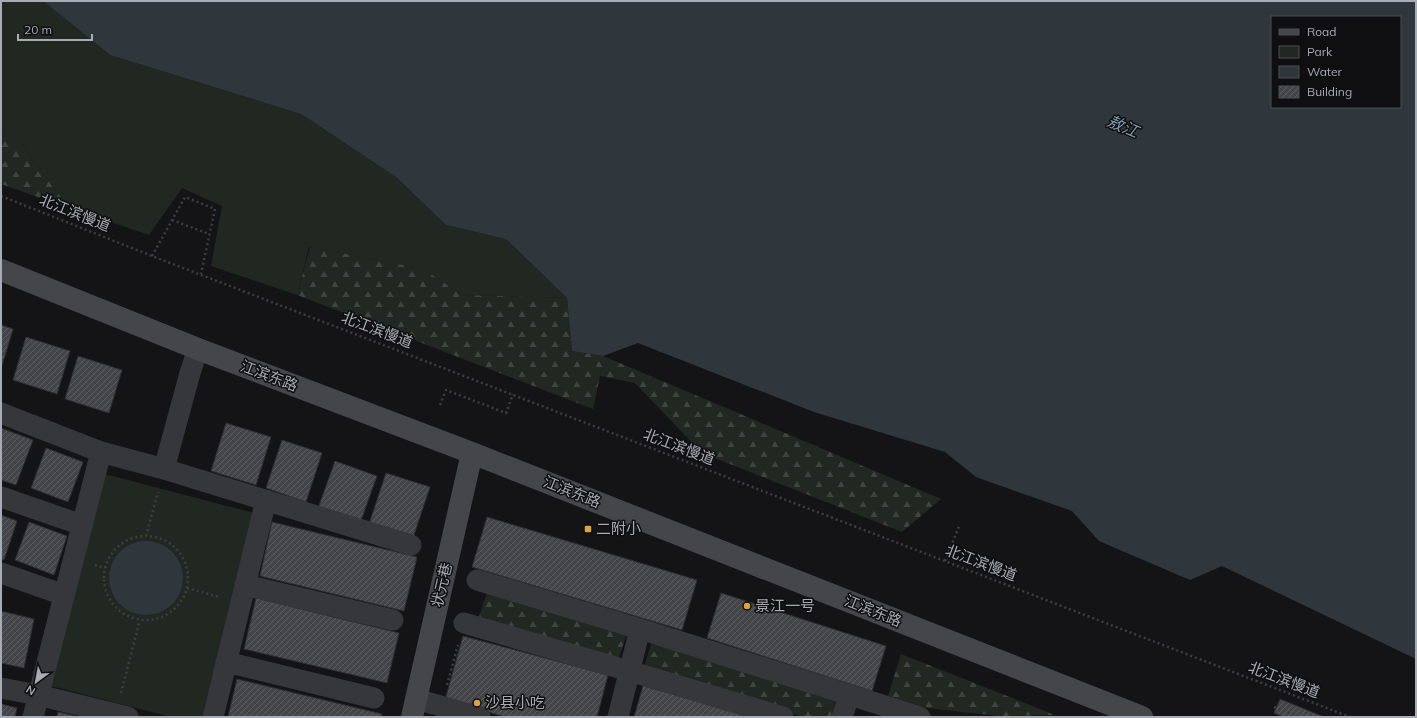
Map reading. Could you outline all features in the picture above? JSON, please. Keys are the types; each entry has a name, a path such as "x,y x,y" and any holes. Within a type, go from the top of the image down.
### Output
{"main road":[{"name":"江滨东路","path":"1,270 198,349 472,453 1142,717"},
{"name":"状元巷","path":"414,708 472,453"}],"street":[{"path":"164,469 198,349"},
{"path":"1,414 101,452 164,469 411,545"},
{"path":"33,717 101,452"},
{"path":"1,497 82,525"},
{"path":"213,717 266,500"},
{"path":"1,573 64,595"},
{"path":"477,580 640,629 849,696 920,717"},
{"path":"1,586 23,581"},
{"path":"243,594 393,620"},
{"path":"464,623 783,717"},
{"path":"618,717 640,629"},
{"path":"226,662 374,698"},
{"path":"1,688 38,695 122,716"},
{"path":"842,717 849,696"},
{"path":"414,708 442,706 480,717"}],"path":[{"name":"北江滨慢道","path":"1,196 152,256 1350,717"},
{"path":"152,256 184,197 191,199 215,209 201,274"},
{"path":"172,220 209,234"},
{"path":"440,405 446,390 506,413 513,394"},
{"path":"146,536 164,469"},
{"path":"945,561 960,524"},
{"path":"146,536 159,538 172,545 181,554 187,567 187,588 178,606 167,615 154,620 140,620 126,615 116,607 108,595 104,582 105,568 110,555 120,545 132,538 146,536"},
{"path":"187,588 243,594"},
{"path":"122,716 140,620"},
{"path":"442,706 455,662 464,623"},
{"path":"1274,708 1299,717"}],"green space":[{"path":"1,1 43,1 110,55 301,114 396,177 446,225 506,239 567,298 462,295 424,269 309,247 297,295 211,266 222,206 182,188 149,235 69,208 20,142 1,134"},
{"path":"1,134 20,142 69,208 1,184"},
{"path":"310,247 424,269 462,295 567,298 572,351 603,356 941,499 902,532 702,453 635,383 600,376 593,409 297,295"},
{"path":"105,474 254,513 202,717 171,717 51,686"},
{"path":"488,589 627,633 618,660 479,617"},
{"path":"652,641 836,699 831,717 803,717 644,667"},
{"path":"901,654 1055,715 999,716 927,708 888,696"}],"water":[{"name":"敖江","path":"43,1 1416,1 1416,659 1222,566 1190,580 1099,541 1072,511 976,477 945,452 814,412 638,343 603,356 572,351 567,298 506,239 446,225 396,177 301,114 110,55"},
{"path":"139,541 153,541 167,547 177,557 183,571 181,592 177,599 167,609 153,615 139,615 125,609 115,599 109,585 109,571 115,557 125,547"}],"building":[{"path":"1,325 13,329 1,369"},
{"path":"26,337 70,351 57,394 13,380"},
{"path":"78,356 122,370 109,413 65,399"},
{"path":"226,423 271,437 256,485 211,471"},
{"path":"1,428 33,440 16,485 1,480"},
{"path":"282,440 322,453 306,502 266,488"},
{"path":"46,448 83,462 68,502 31,488"},
{"path":"335,461 377,476 359,526 317,511"},
{"path":"386,473 430,487 413,538 369,524"},
{"path":"1,515 17,521 4,560 1,559"},
{"path":"487,517 697,580 682,630 472,567"},
{"path":"29,522 67,536 54,575 15,560"},
{"path":"272,522 417,557 404,611 260,576"},
{"path":"721,593 886,646 872,691 707,638"},
{"path":"256,598 399,633 387,683 244,649"},
{"path":"1,611 34,619 24,668 1,663"},
{"path":"463,636 608,675 597,717 506,717 445,700"},
{"path":"237,679 382,714 381,717 228,717"},
{"path":"643,686 760,717 634,717"},
{"path":"1280,699 1324,717 1284,717 1274,713"},
{"path":"1,704 17,708 15,717 1,717"},
{"path":"58,712 80,717 57,717"}],"place":[{"name":"二附小","path":"588,529"},
{"name":"景江一号","path":"747,606"},
{"name":"沙县小吃","path":"477,703"}]}
